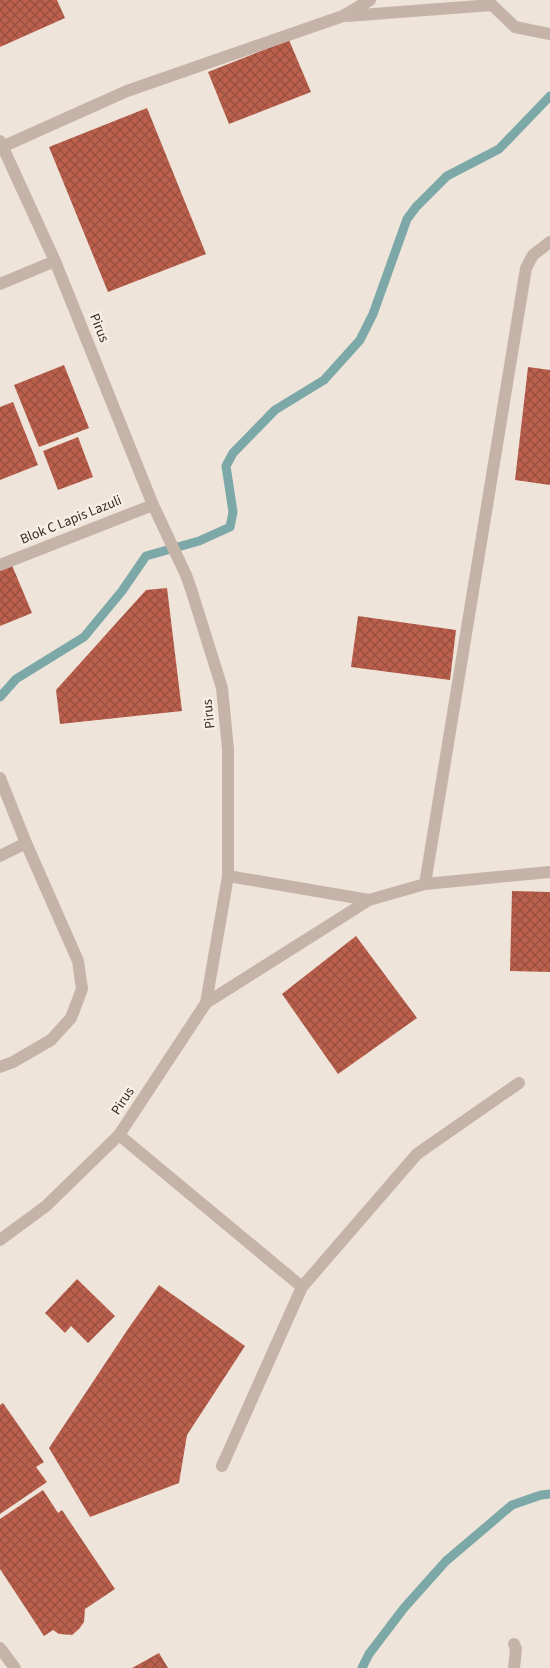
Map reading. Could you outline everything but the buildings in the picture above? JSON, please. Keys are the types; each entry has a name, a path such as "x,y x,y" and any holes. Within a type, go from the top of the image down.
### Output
{"street":[{"path":"1,144 127,91 343,16 370,0"},
{"path":"343,16 490,2 515,27 550,34"},
{"name":"Pirus","path":"0,1240 46,1206 119,1135 206,1003 228,876 228,749 222,688 186,575 153,504 55,261 1,144"},
{"path":"425,884 526,268 533,255 550,242"},
{"path":"0,284 55,261"},
{"name":"Blok C Lapis Lazuli","path":"0,565 153,504"},
{"path":"0,778 26,843 78,961 82,989 72,1018 51,1040 13,1062 0,1067"},
{"path":"0,856 26,843"},
{"path":"206,1003 369,900 425,884 550,872"},
{"path":"228,876 369,900"},
{"path":"222,1466 302,1288 417,1154 519,1083"},
{"path":"119,1135 302,1288"},
{"path":"514,1644 516,1649 514,1668"},
{"path":"0,1648 15,1668"}],"waterway":[{"path":"0,697 16,679 84,637 122,591 146,556 199,541 230,527 233,512 226,466 233,453 275,410 324,380 360,340 373,314 407,219 416,207 447,176 499,149 550,96"},
{"path":"362,1668 369,1654 404,1608 446,1561 512,1505 541,1495 550,1494"}]}
